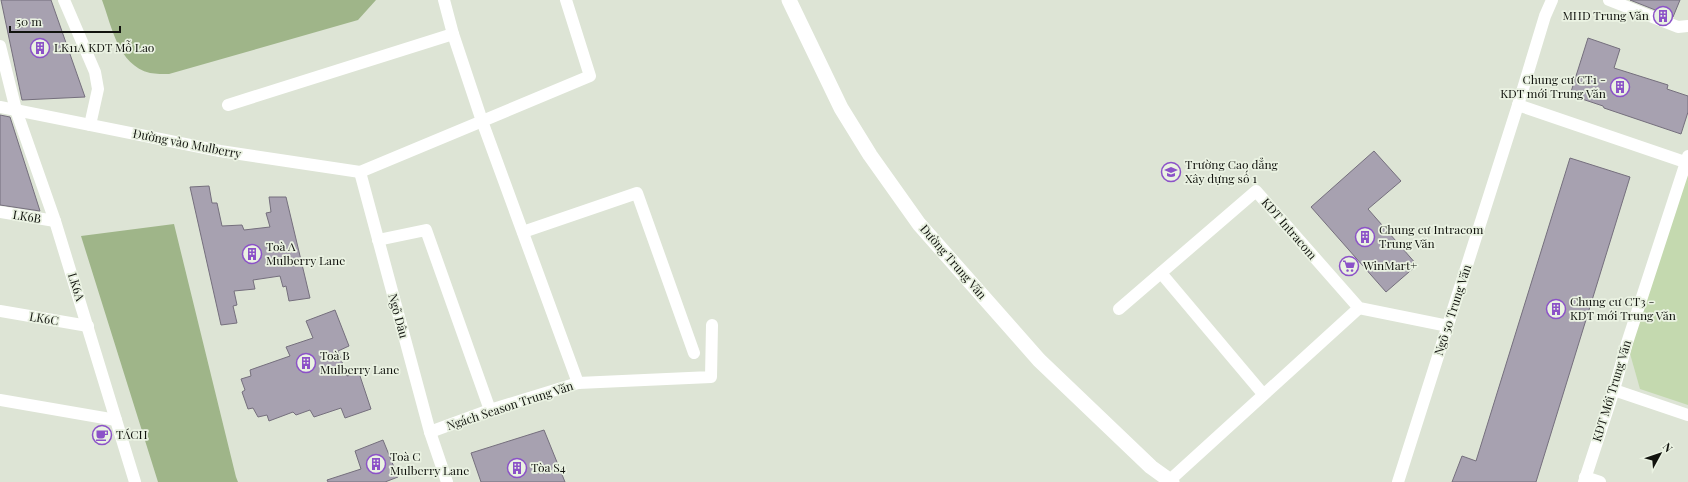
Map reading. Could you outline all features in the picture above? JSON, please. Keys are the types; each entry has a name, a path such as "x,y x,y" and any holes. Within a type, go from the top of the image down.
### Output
{"street":[{"path":"64,0 95,72 98,89 90,125"},
{"path":"444,0 453,34 482,121 578,383"},
{"path":"360,172 590,76 566,0"},
{"name":"Đường Trung Văn","path":"790,0 841,108 870,155 919,224 1039,360 1151,467 1171,481"},
{"name":"Ngõ 50 Trung Văn","path":"1398,482 1545,16 1552,0"},
{"path":"1609,0 1678,27 1688,26"},
{"path":"228,105 453,34"},
{"name":"LK6A","path":"0,46 16,110 55,221 135,482"},
{"name":"KĐT Mới Trung Văn","path":"1518,105 1687,161 1627,342 1614,390 1584,480"},
{"path":"0,107 16,110"},
{"name":"Đường vào Mulberry","path":"16,110 220,151 360,172"},
{"name":"Ngõ Dâu","path":"360,172 430,432 447,482"},
{"name":"KĐT Intracom","path":"1119,309 1256,191 1359,308"},
{"path":"523,232 637,193 694,354"},
{"name":"LK6B","path":"0,212 55,221"},
{"path":"378,240 426,230 490,410"},
{"path":"1161,273 1263,394"},
{"path":"1171,481 1263,394 1359,308 1448,326"},
{"name":"LK6C","path":"0,311 88,326"},
{"name":"Ngách Season Trung Văn","path":"430,432 490,410 578,383 711,377 712,324"},
{"path":"1614,390 1688,415"},
{"path":"0,400 116,420"},
{"path":"1584,480 1600,482"}],"shaded area":[{"path":"102,0 376,0 358,20 169,74 157,74 139,69 123,54 113,33"},
{"path":"1688,163 1688,405 1640,389 1627,343"},
{"path":"174,224 238,482 158,482 81,236"}],"building":[{"name":"LK11A KDT Mỗ Lao","path":"1,0 51,0 85,97 22,100"},
{"path":"1630,0 1680,0 1673,17"},
{"name":"Chung cư CT1 - KĐT mới Trung Văn","path":"1588,38 1620,49 1614,68 1668,85 1667,89 1688,96 1688,112 1681,134 1570,95"},
{"path":"0,115 10,117 40,211 0,205"},
{"name":"Chung cư Intracom Trung Văn","path":"1374,151 1401,181 1368,209 1417,265 1386,292 1311,207"},
{"name":"Chung cư CT3 - KĐT mới Trung Văn","path":"1570,158 1630,177 1536,482 1452,482 1462,456 1476,461"},
{"name":"Toà A Mulberry Lane","path":"209,186 212,203 217,203 222,226 242,225 244,230 270,227 266,213 271,212 269,197 286,197 310,298 289,301 286,286 283,287 280,276 253,280 255,289 234,291 237,305 233,306 237,323 221,325 190,187"},
{"name":"Toà B Mulberry Lane","path":"335,310 349,346 338,351 347,376 359,373 371,409 345,418 341,408 314,417 310,410 296,415 293,412 269,421 267,415 258,417 253,408 248,409 242,392 245,390 241,379 251,376 250,370 290,356 286,347 313,338 306,321"},
{"name":"Tòa S4","path":"544,430 565,482 481,482 471,453"},
{"name":"Toà C Mulberry Lane","path":"383,440 398,477 385,482 328,482 327,480 361,469 355,451"}],"place":[{"name":"MHD Trung Văn","path":"1663,16"},
{"name":"LK11A KDT Mỗ Lao","path":"40,48"},
{"name":"Chung cư CT1 - KĐT mới Trung Văn","path":"1620,87"},
{"name":"Trường Cao đẳng Xây dựng số 1","path":"1171,172"},
{"name":"Chung cư Intracom Trung Văn","path":"1365,237"},
{"name":"Toà A Mulberry Lane","path":"252,254"},
{"name":"WinMart+","path":"1349,266"},
{"name":"Chung cư CT3 - KĐT mới Trung Văn","path":"1556,309"},
{"name":"Toà B Mulberry Lane","path":"306,363"},
{"name":"TÁCH","path":"102,435"},
{"name":"Toà C Mulberry Lane","path":"376,464"},
{"name":"Tòa S4","path":"517,468"}]}
